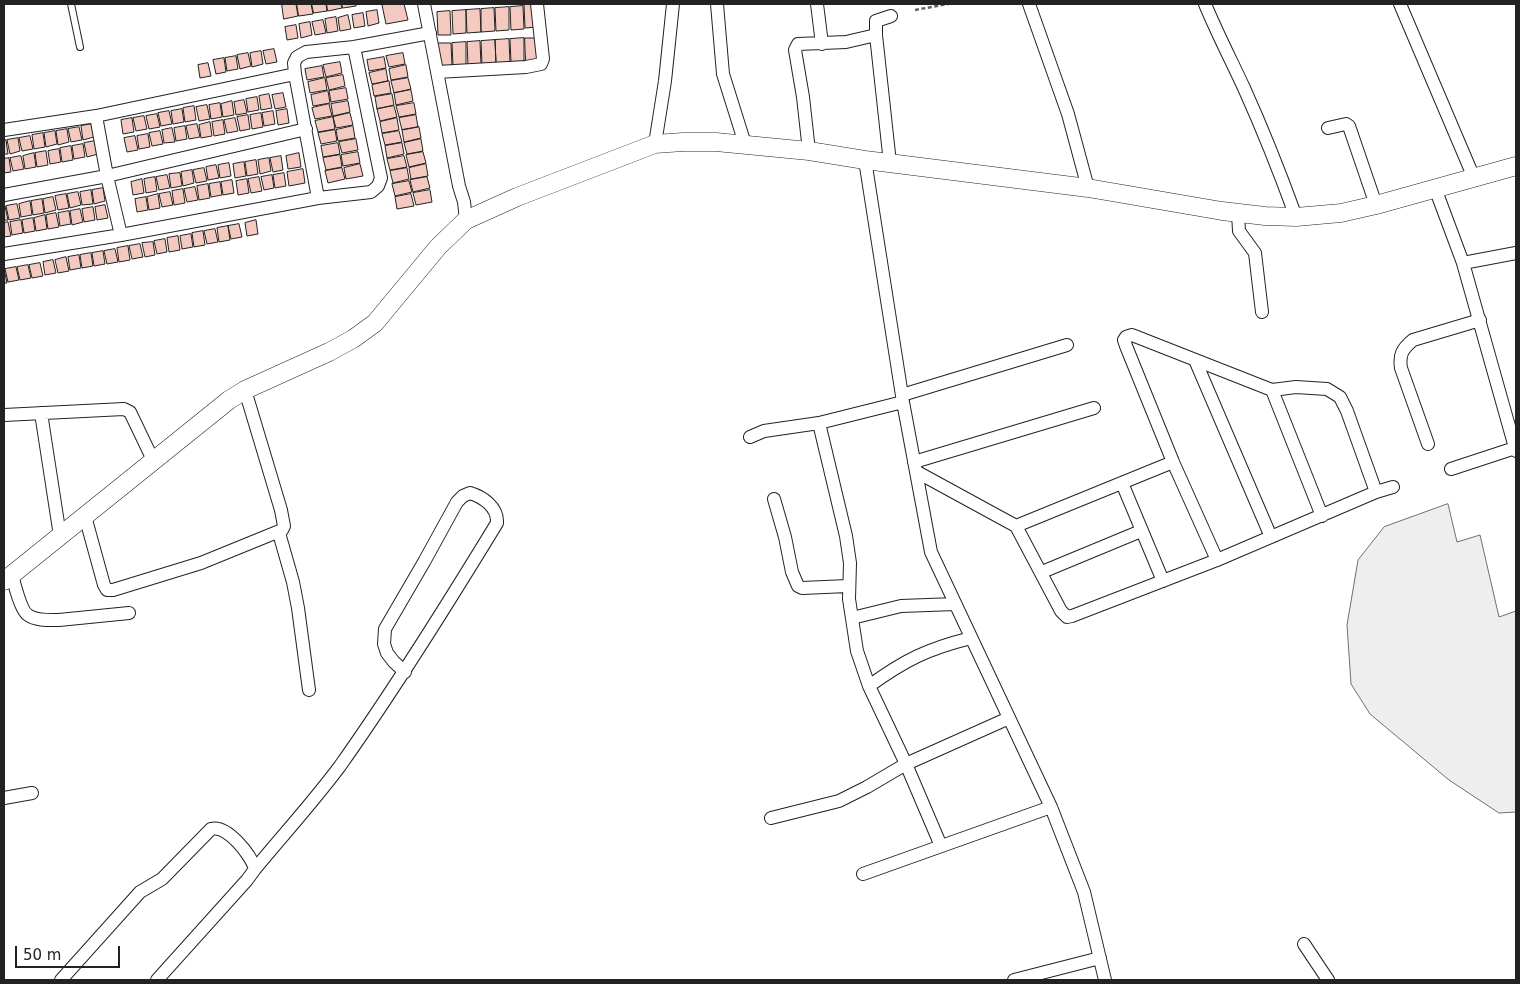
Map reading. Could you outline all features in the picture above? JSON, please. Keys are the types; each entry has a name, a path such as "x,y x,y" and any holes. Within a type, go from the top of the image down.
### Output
{"street":[{"path":"424,4 466,220"},
{"path":"437,72 526,68 541,64 543,59 537,4"},
{"path":"655,144 665,81 673,4"},
{"path":"717,4 723,74 745,144"},
{"path":"817,4 822,44"},
{"path":"1029,4 1068,114 1088,188"},
{"path":"1205,4 1266,138 1296,217"},
{"path":"1400,4 1474,178"},
{"path":"890,16 876,20 876,35 890,164"},
{"path":"318,198 295,74 294,63 297,57 306,52 354,47 430,33"},
{"path":"809,151 795,50 798,44 846,42 876,35"},
{"path":"4,254 122,236 318,198 370,192 378,186 381,178 354,47"},
{"path":"4,130 96,116 295,74"},
{"path":"96,116 107,176 122,236"},
{"path":"1328,128 1346,124 1349,126 1376,205"},
{"path":"4,195 107,176 306,129"},
{"path":"129,613 54,620 30,616 24,611 8,578 229,400 245,390 330,352 376,323 438,246 466,220 526,194 655,144 692,142 745,144 809,151 890,164 1088,188 1238,213 1296,217 1341,213 1376,205 1516,166"},
{"path":"865,160 903,398 931,552 1051,807 1084,892 1105,980"},
{"path":"1435,188 1464,263 1516,450 1451,469"},
{"path":"1238,213 1239,232 1256,253 1262,312"},
{"path":"1464,263 1516,253"},
{"path":"1428,444 1401,368 1399,356 1404,347 1413,340 1480,320"},
{"path":"1217,560 1173,462 1124,340 1126,337 1132,335 1272,390 1296,386 1327,389 1340,397 1347,411 1376,492"},
{"path":"750,437 764,431 819,423 1067,345"},
{"path":"1195,360 1271,537"},
{"path":"85,516 107,590 113,590 201,563 279,533 284,526 281,510 245,390"},
{"path":"1272,390 1322,516"},
{"path":"915,467 1094,408"},
{"path":"4,415 124,409 130,412 153,460"},
{"path":"41,413 60,536"},
{"path":"819,423 846,536 850,563 848,586 857,650 869,686 906,764 941,846"},
{"path":"1016,526 1173,462"},
{"path":"915,467 1016,526 1061,611 1067,617 1217,560 1376,492 1394,487"},
{"path":"1122,483 1163,581"},
{"path":"157,980 247,880 338,768 405,672 497,523 495,511 480,496 470,493 463,496 457,502 385,629 384,644 387,652 405,672"},
{"path":"774,499 785,537 792,572 798,586 802,588 848,586"},
{"path":"1042,572 1141,531"},
{"path":"279,533 293,582 298,608 309,690"},
{"path":"852,618 900,606 954,604"},
{"path":"869,686 897,666 921,654 971,638"},
{"path":"771,818 839,801 906,764 1009,718"},
{"path":"4,798 32,793"},
{"path":"863,874 1051,807"},
{"path":"61,980 140,892 162,879 211,829 223,830 249,854 255,869"},
{"path":"1304,944 1328,980"},
{"path":"1014,980 1100,958"}],"lane":[{"path":"71,4 80,47"}],"path":[{"path":"915,10 948,4"}],"shaded area":[{"path":"1448,504 1457,542 1480,535 1499,617 1516,611 1516,812 1499,813 1449,780 1370,714 1351,684 1347,625 1358,560 1384,527"}],"building":[{"path":"282,4 296,4 298,16 284,19"},
{"path":"297,4 311,4 313,14 299,16"},
{"path":"312,4 326,4 327,11 314,13"},
{"path":"327,4 341,4 342,8 328,11"},
{"path":"342,4 356,4 356,6 343,8"},
{"path":"404,4 408,20 386,24 382,5"},
{"path":"536,4 539,27 525,28 524,5"},
{"path":"523,6 524,29 511,30 510,7"},
{"path":"509,7 509,30 496,31 495,8"},
{"path":"494,8 495,31 481,32 481,9"},
{"path":"480,9 481,32 467,33 466,10"},
{"path":"377,10 379,23 368,26 366,12"},
{"path":"466,10 466,33 453,34 452,11"},
{"path":"450,11 451,35 438,35 437,12"},
{"path":"363,13 365,26 354,28 352,15"},
{"path":"348,15 351,29 340,31 338,18"},
{"path":"336,17 338,31 327,33 325,19"},
{"path":"323,20 326,33 315,35 312,22"},
{"path":"310,22 312,35 301,38 299,24"},
{"path":"296,25 298,38 287,40 285,27"},
{"path":"524,38 524,62 511,62 510,39"},
{"path":"525,38 539,38 539,61 526,62"},
{"path":"509,39 510,63 496,63 495,40"},
{"path":"495,40 496,63 482,64 481,41"},
{"path":"480,41 481,65 468,65 467,42"},
{"path":"466,42 466,65 453,66 452,43"},
{"path":"437,43 451,43 452,66 438,67"},
{"path":"274,49 277,62 266,64 263,51"},
{"path":"261,51 263,64 252,67 250,53"},
{"path":"248,53 251,66 240,69 237,55"},
{"path":"403,53 405,64 389,67 386,56"},
{"path":"236,56 238,69 227,71 225,58"},
{"path":"384,57 386,68 369,71 367,60"},
{"path":"224,58 226,72 216,74 213,60"},
{"path":"340,62 342,73 326,77 323,65"},
{"path":"208,63 211,76 200,78 198,65"},
{"path":"406,65 408,77 391,80 389,69"},
{"path":"322,66 324,77 307,80 305,69"},
{"path":"386,69 388,81 372,84 369,73"},
{"path":"343,75 345,86 329,90 326,78"},
{"path":"325,78 327,90 310,93 308,82"},
{"path":"408,78 411,89 394,93 391,81"},
{"path":"389,81 391,93 374,96 372,85"},
{"path":"346,88 348,99 331,102 329,91"},
{"path":"411,90 413,101 396,105 394,93"},
{"path":"328,91 330,103 313,106 311,95"},
{"path":"283,93 286,107 275,109 272,95"},
{"path":"269,94 272,108 261,110 259,96"},
{"path":"392,94 394,105 377,109 375,97"},
{"path":"257,97 259,110 248,112 246,99"},
{"path":"244,100 247,113 236,115 234,102"},
{"path":"232,101 234,115 223,117 221,104"},
{"path":"348,101 350,112 333,116 331,104"},
{"path":"220,103 222,117 211,119 209,105"},
{"path":"414,103 416,114 399,117 396,106"},
{"path":"329,104 332,116 315,119 312,108"},
{"path":"207,105 210,119 199,121 196,107"},
{"path":"194,106 196,120 185,122 183,108"},
{"path":"394,106 397,117 380,121 377,109"},
{"path":"182,109 184,122 173,124 171,111"},
{"path":"287,109 289,123 278,125 276,111"},
{"path":"169,111 172,124 161,126 158,113"},
{"path":"273,111 275,124 264,126 262,113"},
{"path":"261,113 263,127 252,129 250,115"},
{"path":"350,113 353,125 336,128 333,117"},
{"path":"157,114 160,127 149,129 146,116"},
{"path":"248,115 250,129 240,131 237,117"},
{"path":"416,115 418,127 402,130 399,118"},
{"path":"144,116 147,129 136,131 133,118"},
{"path":"333,117 335,129 318,132 315,121"},
{"path":"132,118 134,132 123,134 121,120"},
{"path":"235,118 238,131 227,133 224,120"},
{"path":"397,118 399,130 382,133 380,122"},
{"path":"223,120 225,134 214,136 212,122"},
{"path":"210,122 212,136 201,138 199,125"},
{"path":"92,124 94,137 83,140 81,126"},
{"path":"197,124 200,137 189,139 186,126"},
{"path":"185,126 187,139 176,141 174,128"},
{"path":"353,126 355,138 338,141 336,130"},
{"path":"79,127 82,140 71,142 68,129"},
{"path":"419,127 421,138 404,142 402,130"},
{"path":"172,128 175,142 164,143 162,130"},
{"path":"67,129 69,142 58,145 56,131"},
{"path":"335,130 337,141 321,144 318,133"},
{"path":"55,131 57,144 46,147 44,133"},
{"path":"160,131 163,144 152,146 149,133"},
{"path":"399,131 402,142 385,145 382,134"},
{"path":"43,133 45,147 34,149 32,135"},
{"path":"148,134 150,147 139,149 137,136"},
{"path":"30,136 33,149 22,151 19,138"},
{"path":"135,136 138,150 127,152 124,138"},
{"path":"18,138 20,151 10,154 7,140"},
{"path":"356,139 358,150 342,153 339,142"},
{"path":"421,139 423,151 407,154 404,143"},
{"path":"6,140 8,154 4,154 4,141"},
{"path":"95,141 98,154 87,157 84,143"},
{"path":"338,143 340,154 323,157 321,146"},
{"path":"402,143 404,154 387,158 385,146"},
{"path":"83,144 85,157 74,159 72,146"},
{"path":"71,146 73,160 62,162 60,148"},
{"path":"59,149 61,162 50,164 48,151"},
{"path":"46,151 48,165 37,167 35,153"},
{"path":"358,152 360,163 343,166 341,155"},
{"path":"423,152 426,163 409,167 406,155"},
{"path":"34,153 36,167 25,169 23,156"},
{"path":"299,153 301,167 288,169 286,156"},
{"path":"340,155 342,167 326,170 323,158"},
{"path":"21,156 24,169 13,171 10,158"},
{"path":"281,156 283,170 273,172 270,158"},
{"path":"404,156 407,167 390,170 387,159"},
{"path":"9,158 11,172 4,173 4,159"},
{"path":"269,158 271,171 260,174 258,160"},
{"path":"256,160 258,174 247,176 245,162"},
{"path":"244,162 246,176 235,178 233,164"},
{"path":"229,163 231,176 220,178 218,165"},
{"path":"360,164 363,176 346,179 344,168"},
{"path":"426,164 428,176 411,179 409,168"},
{"path":"216,165 219,178 208,180 206,167"},
{"path":"204,168 207,181 196,183 193,170"},
{"path":"342,168 345,179 328,183 325,171"},
{"path":"407,168 409,179 393,183 390,171"},
{"path":"303,169 305,183 289,186 287,172"},
{"path":"192,170 194,183 183,186 181,172"},
{"path":"180,173 182,186 171,188 169,174"},
{"path":"284,173 286,186 275,188 273,175"},
{"path":"167,175 170,188 159,190 156,177"},
{"path":"272,175 274,188 264,190 261,177"},
{"path":"155,177 157,191 146,193 144,179"},
{"path":"259,177 262,191 251,193 248,179"},
{"path":"427,177 430,188 413,192 410,180"},
{"path":"142,179 144,193 133,195 131,182"},
{"path":"247,179 249,193 238,195 236,181"},
{"path":"232,180 234,193 223,195 221,182"},
{"path":"409,181 412,192 395,196 392,184"},
{"path":"220,182 222,195 211,197 209,184"},
{"path":"208,184 210,198 199,200 197,186"},
{"path":"195,187 198,200 187,202 184,189"},
{"path":"103,188 105,201 94,204 92,190"},
{"path":"183,189 185,203 174,205 172,191"},
{"path":"91,190 93,204 82,205 80,192"},
{"path":"430,190 432,202 416,205 413,193"},
{"path":"78,192 81,205 70,208 67,194"},
{"path":"170,192 173,205 162,207 159,194"},
{"path":"66,194 69,208 58,210 55,196"},
{"path":"158,194 160,208 149,210 147,197"},
{"path":"411,194 414,206 397,209 395,197"},
{"path":"53,197 56,210 45,213 43,199"},
{"path":"146,197 148,210 137,212 135,199"},
{"path":"42,199 44,213 33,215 31,201"},
{"path":"30,201 32,215 21,217 19,204"},
{"path":"17,204 20,218 9,220 6,206"},
{"path":"105,205 108,218 97,220 95,207"},
{"path":"5,206 8,220 4,220"},
{"path":"93,207 95,220 84,222 82,209"},
{"path":"80,209 83,222 72,225 70,211"},
{"path":"69,211 71,224 60,226 58,213"},
{"path":"56,213 59,227 48,229 46,215"},
{"path":"45,215 47,229 36,231 34,218"},
{"path":"33,218 35,231 24,233 22,220"},
{"path":"21,220 23,233 12,235 10,222"},
{"path":"256,220 258,234 247,236 245,223"},
{"path":"8,222 11,236 4,237 4,223"},
{"path":"239,224 242,237 231,239 228,226"},
{"path":"228,226 230,240 219,242 217,228"},
{"path":"215,229 218,242 207,244 204,231"},
{"path":"203,231 205,245 194,247 192,233"},
{"path":"191,234 193,247 182,249 180,236"},
{"path":"178,236 180,250 169,252 167,238"},
{"path":"165,239 167,252 157,254 154,241"},
{"path":"153,242 155,255 145,257 142,243"},
{"path":"140,244 143,257 132,259 129,246"},
{"path":"128,246 130,260 119,262 117,248"},
{"path":"115,249 118,262 107,264 104,251"},
{"path":"103,251 105,264 94,266 92,253"},
{"path":"91,253 93,266 82,268 80,255"},
{"path":"79,255 81,268 70,270 68,257"},
{"path":"66,257 69,271 58,273 55,260"},
{"path":"53,260 56,273 45,275 43,262"},
{"path":"40,263 43,276 32,278 29,265"},
{"path":"28,265 31,278 20,280 17,267"},
{"path":"16,267 19,280 8,282 5,269"},
{"path":"4,269 7,283 4,283"}]}
